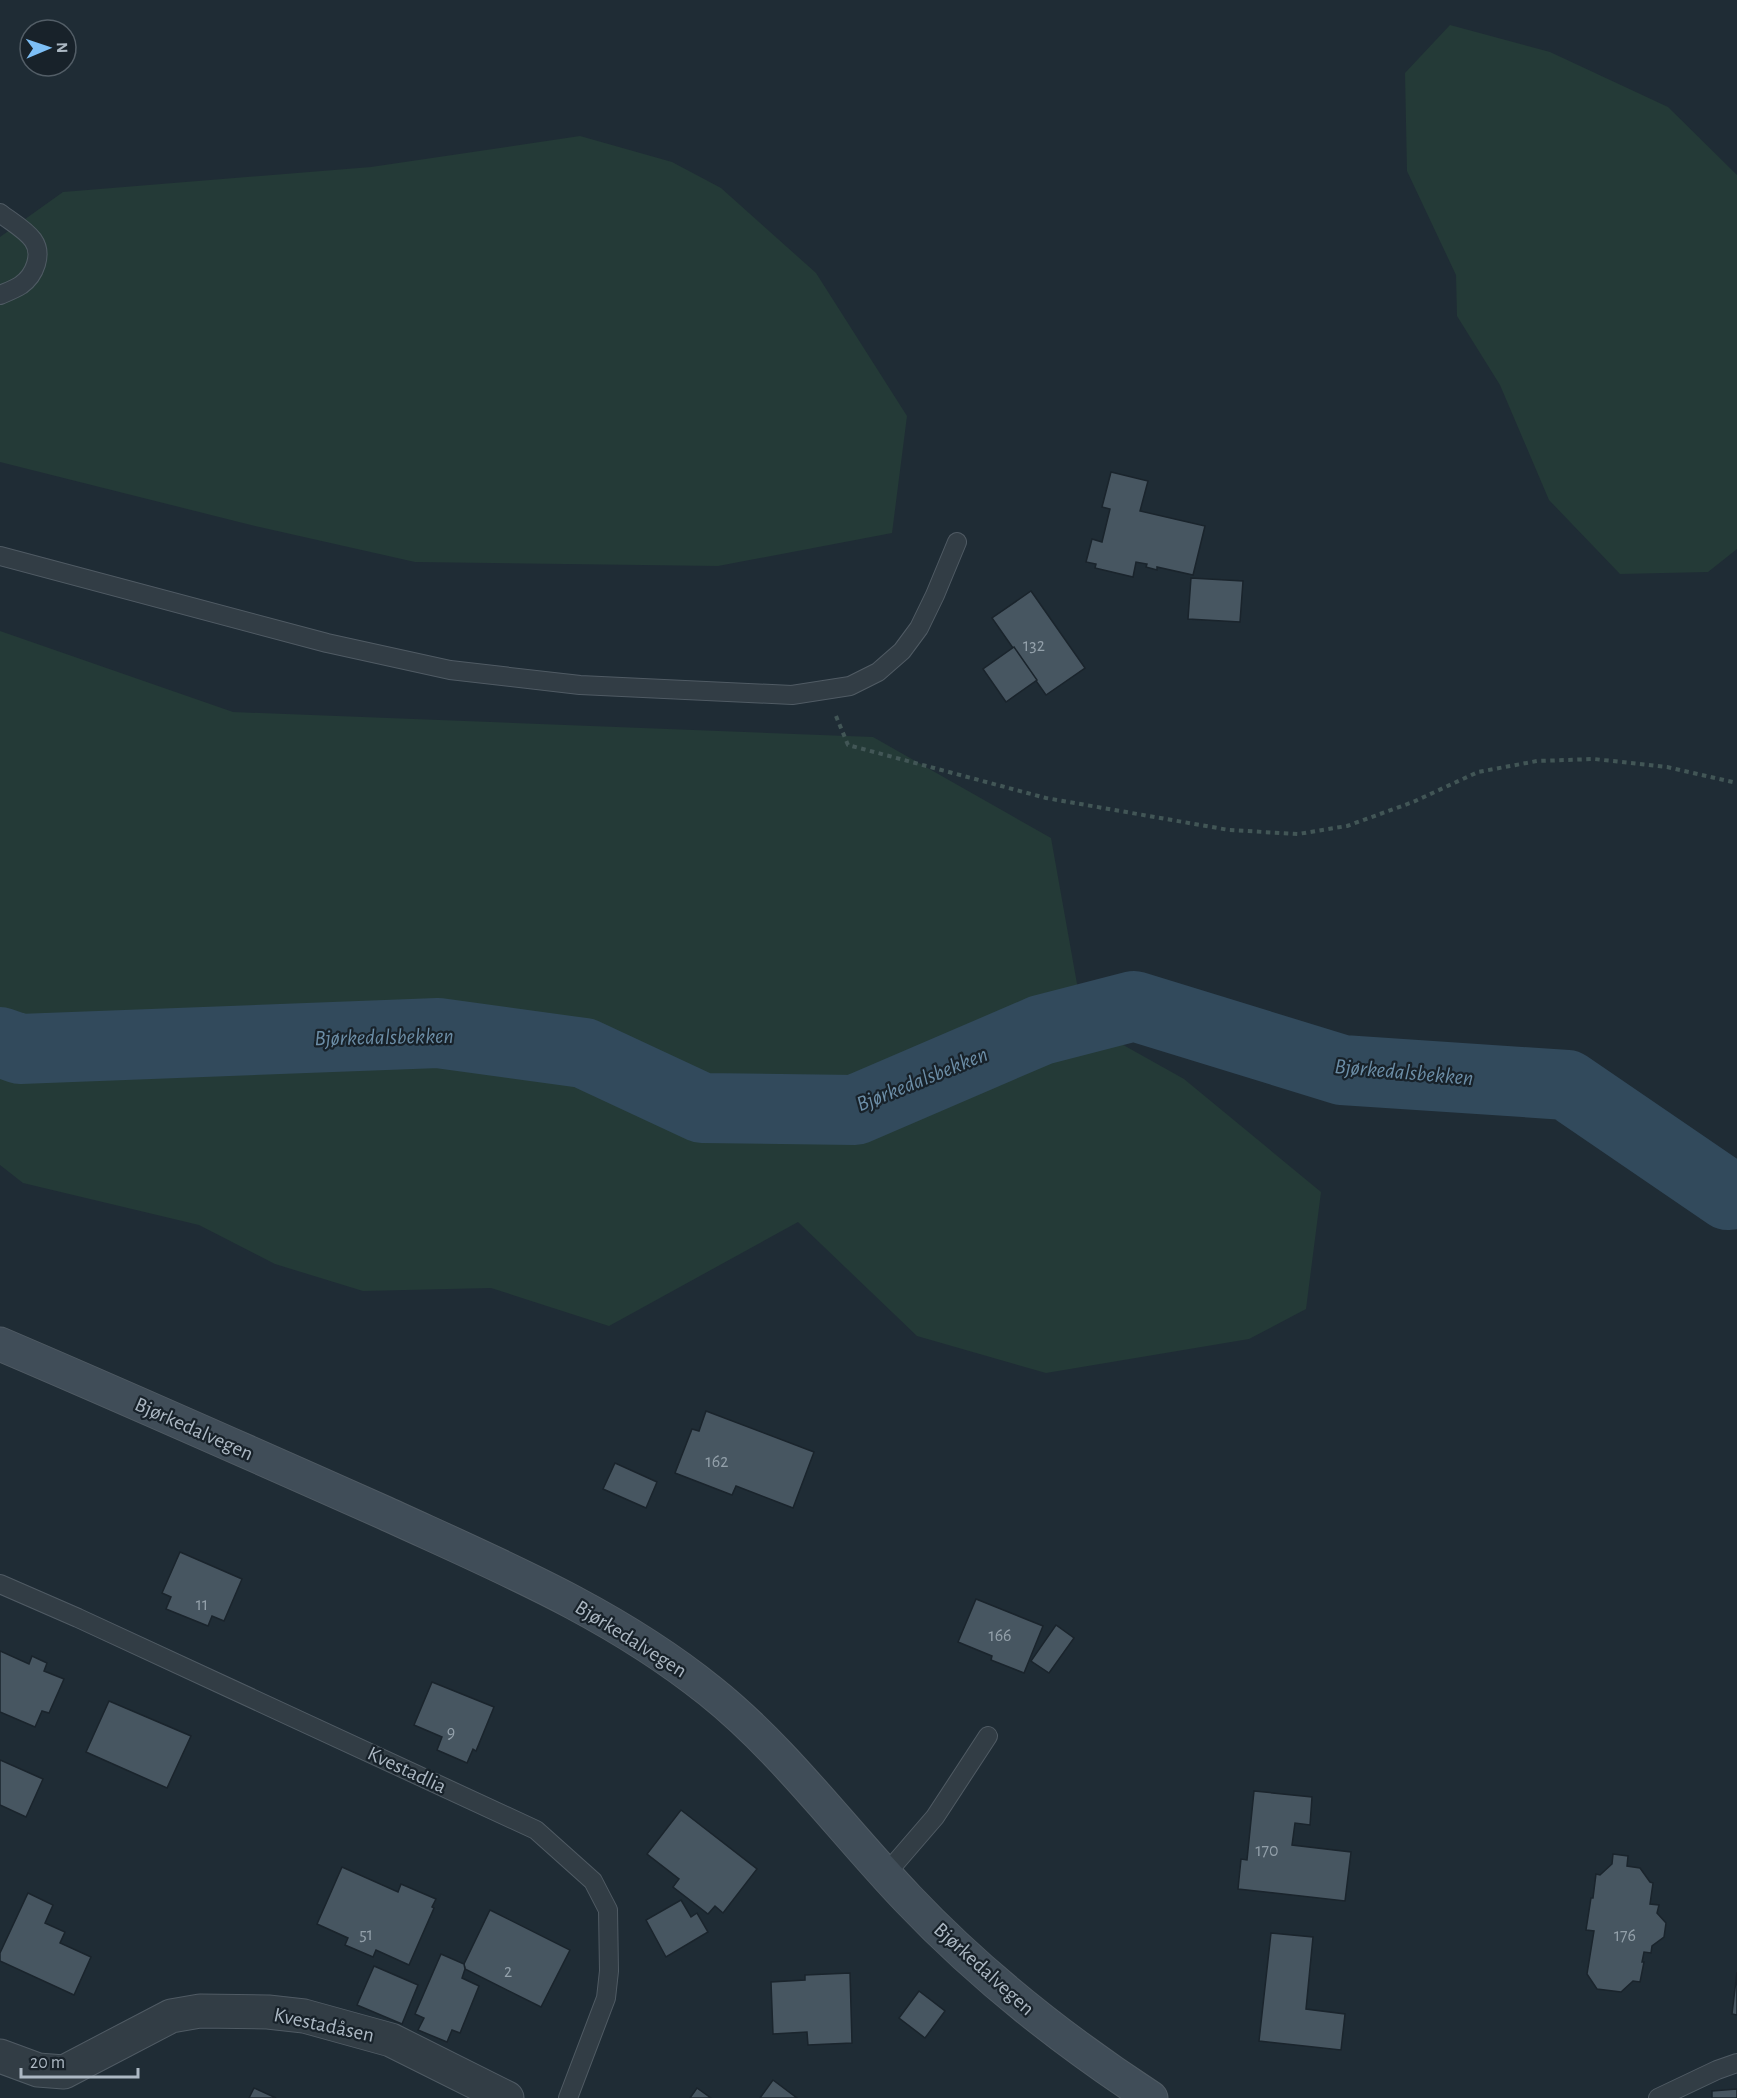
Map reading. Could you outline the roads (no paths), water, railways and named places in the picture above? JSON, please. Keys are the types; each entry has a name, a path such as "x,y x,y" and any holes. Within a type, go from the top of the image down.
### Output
{"main road":[{"name":"Bjørkedalvegen","path":"0,1344 512,1571 623,1629 710,1690 742,1719 783,1761 885,1875 969,1957 1035,2016 1151,2098"}],"street":[{"name":"Kvestadåsen","path":"0,2056 38,2070 64,2072 171,2016 200,2011 268,2012 304,2016 391,2040 507,2098"}],"lane":[{"path":"0,213 31,238 37,246 38,255 36,267 30,276 21,285 0,295"},
{"path":"0,556 327,643 450,670 592,685 792,695 850,686 878,672 902,651 919,628 957,542"},
{"name":"Kvestadlia","path":"0,1584 536,1830 593,1881 608,1910 609,1971 606,1998 568,2098"},
{"path":"885,1875 934,1817 988,1736"},
{"path":"1658,2098 1737,2063"}],"waterway":[{"name":"Bjørkedalsbekken","path":"0,1042 20,1049 438,1033 584,1053 702,1108 855,1110 1041,1030 1134,1006 1342,1070 1567,1085 1728,1195 1737,1194"}]}
